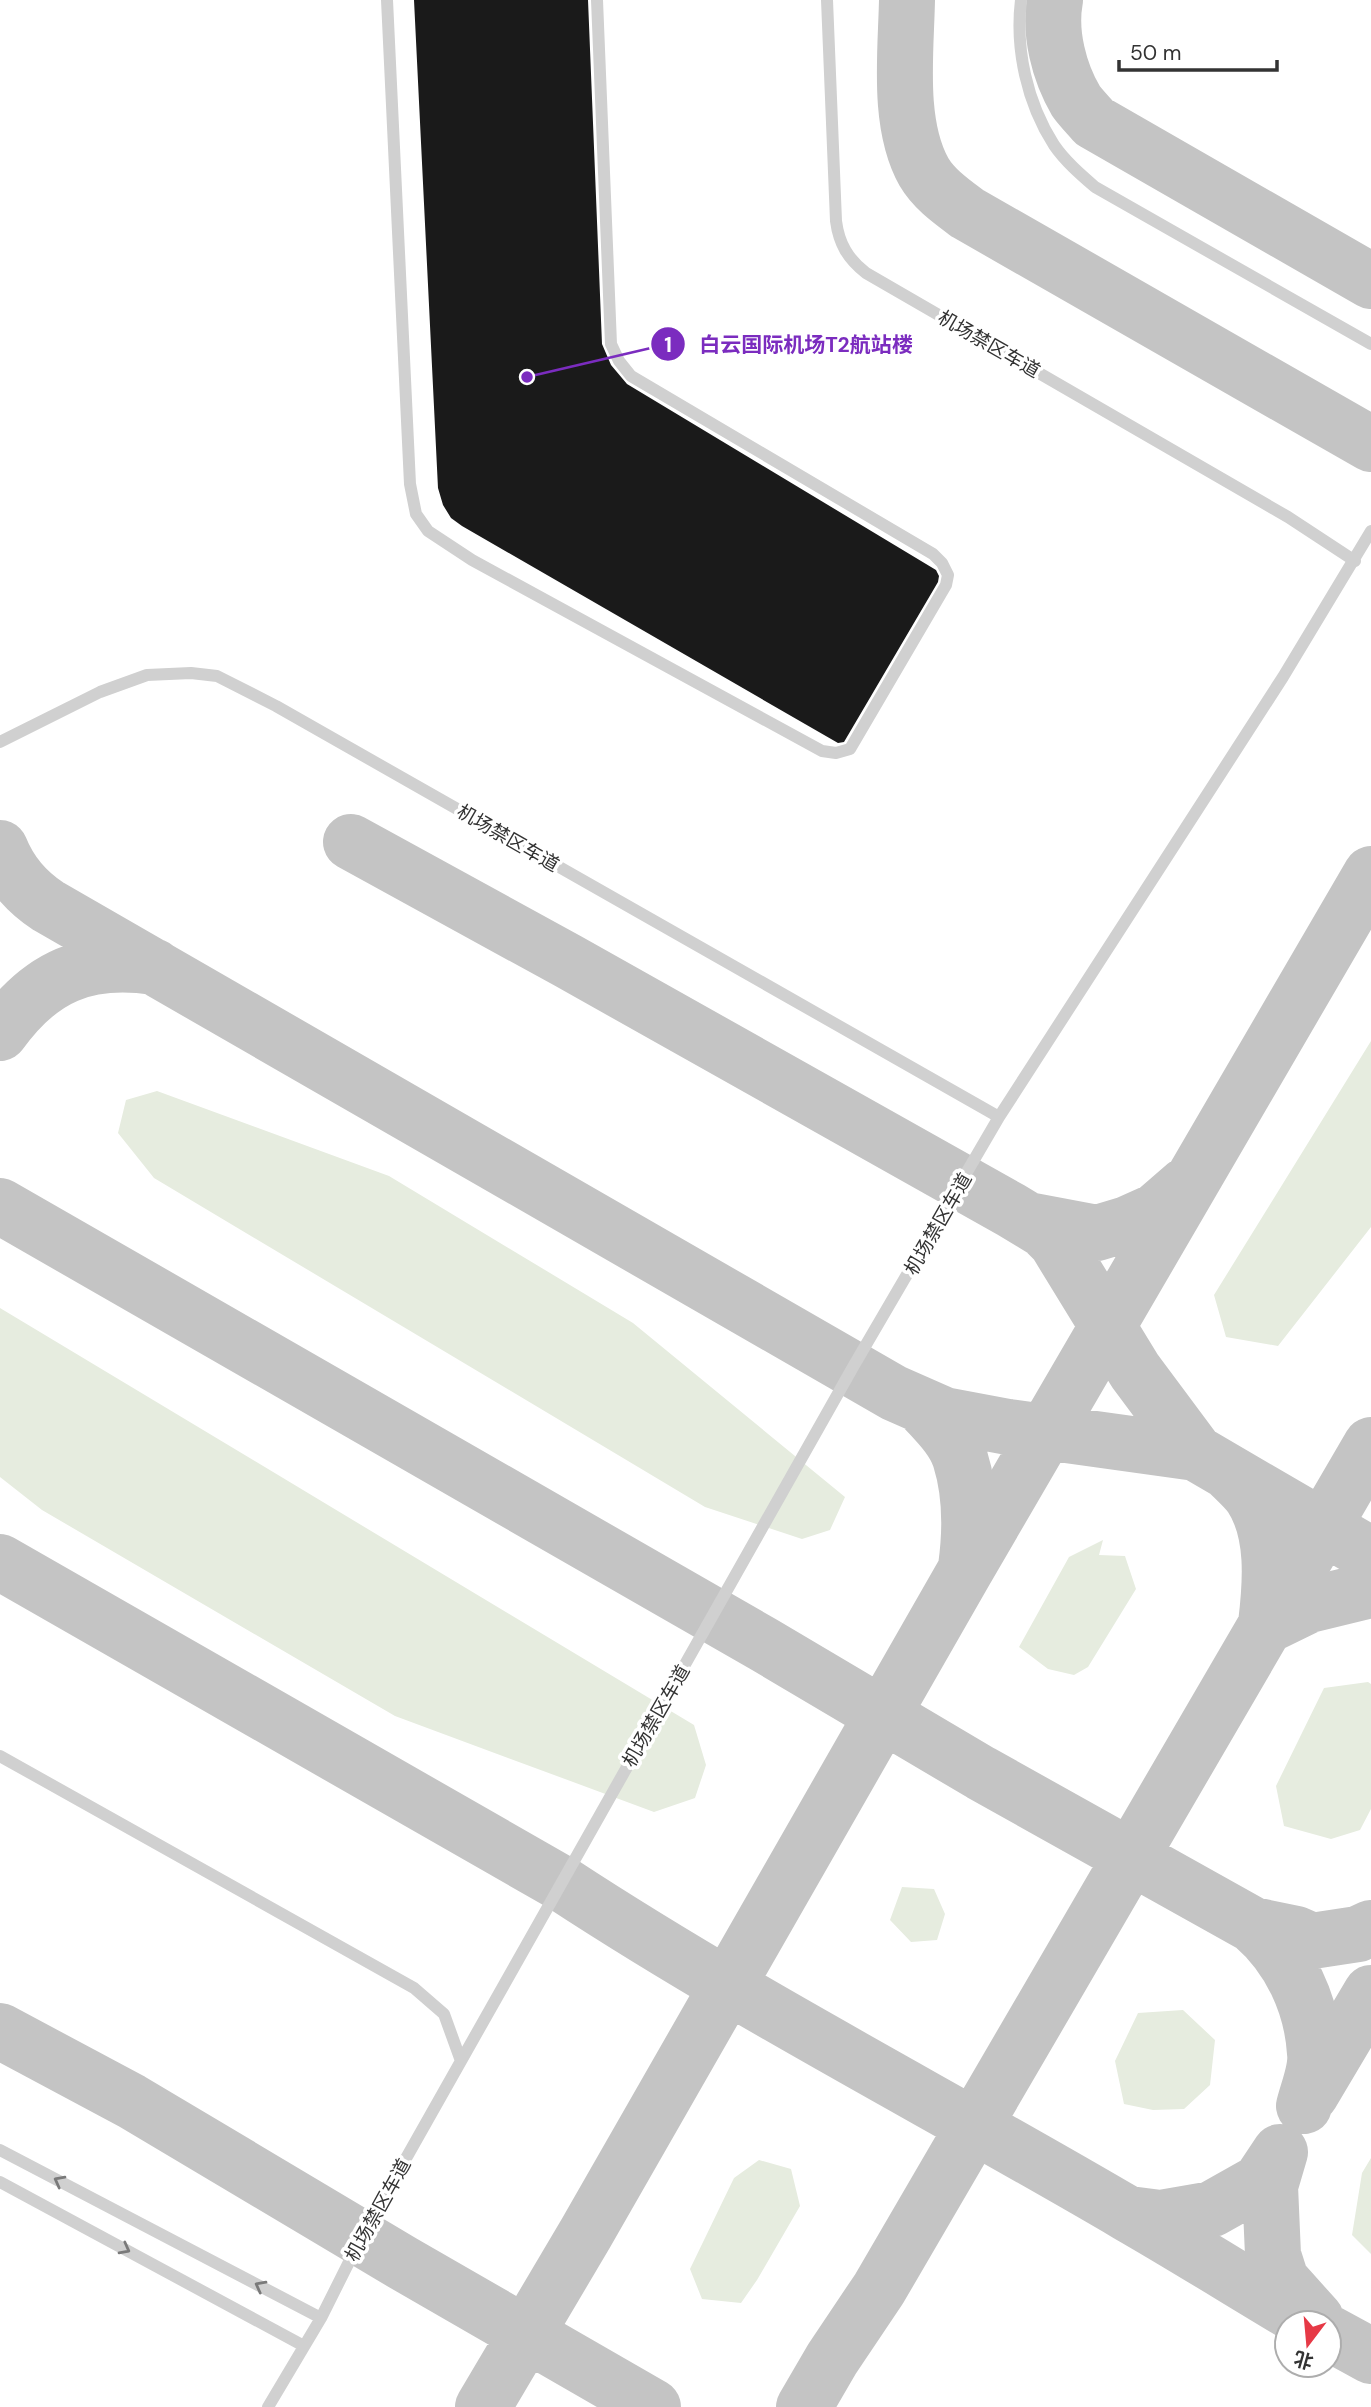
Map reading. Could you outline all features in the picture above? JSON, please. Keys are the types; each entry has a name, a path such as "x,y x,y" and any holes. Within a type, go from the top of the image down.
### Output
{"lane":[{"path":"387,0 410,484 416,514 428,531 462,554 822,751 836,753 850,749 946,585 948,575 933,554 631,376 619,361 611,344 597,0"},
{"name":"机场禁区车道","path":"827,0 836,221 842,246 854,264 1288,517 1355,561"},
{"path":"1021,0 1019,31 1027,82 1053,144 1069,164 1095,187 1371,344"},
{"name":"机场禁区车道","path":"268,2407 321,2318 361,2238 853,1367 999,1117 1276,689 1371,531"},
{"name":"机场禁区车道","path":"0,742 100,692 147,675 191,673 217,676 288,713 999,1117"},
{"path":"0,1756 414,1988 444,2014 461,2061"},
{"path":"0,2150 321,2318"},
{"path":"0,2182 304,2346"}],"shaded area":[{"path":"1371,1041 1371,1227 1278,1346 1226,1337 1214,1295"},
{"path":"157,1091 389,1176 633,1323 845,1497 830,1530 802,1539 705,1507 154,1178 118,1133 126,1100"},
{"path":"0,1308 694,1725 706,1765 695,1798 654,1812 395,1716 42,1510 0,1477"},
{"path":"1103,1540 1099,1555 1125,1556 1136,1589 1088,1667 1074,1675 1048,1669 1019,1647 1069,1557"},
{"path":"1368,1682 1371,1684 1371,1809 1360,1830 1331,1839 1284,1826 1276,1786 1324,1688"},
{"path":"902,1887 934,1889 945,1914 937,1940 911,1942 890,1920"},
{"path":"1183,2010 1215,2040 1210,2085 1184,2109 1153,2110 1124,2104 1115,2061 1138,2013"},
{"path":"1371,2158 1371,2254 1352,2235 1362,2173"},
{"path":"759,2160 791,2169 800,2206 741,2303 702,2299 690,2269 734,2178"}],"building":[{"path":"414,0 588,0 602,344 611,365 627,384 936,570 938,582 844,742 838,743 462,526 451,518 443,505 438,488"}],"taxiway":[{"path":"907,0 906,110 915,153 924,172 938,189 967,213 1371,444"},
{"path":"1055,0 1053,26 1060,65 1076,101 1094,122 1371,281"},
{"path":"351,842 568,961 1044,1230 1056,1242 1135,1371 1196,1453"},
{"path":"0,848 19,881 48,906 894,1393 944,1415 1008,1427 1196,1453 1371,1555"},
{"path":"483,2407 1371,874"},
{"path":"0,1033 32,997 67,975 86,968 107,965 155,967"},
{"path":"1028,1220 1097,1233 1156,1211 1186,1185"},
{"path":"0,1206 763,1644 981,1773 1253,1925 1278,1952 1304,1999 1313,2035 1315,2059 1304,2106"},
{"path":"921,1405 948,1436 960,1458 969,1512 966,1567"},
{"path":"804,2407 832,2359 879,2289 1371,1445"},
{"path":"1228,1472 1251,1496 1264,1525 1270,1575 1266,1624"},
{"path":"0,1562 561,1883 700,1970 1128,2214 1287,2309"},
{"path":"1266,1626 1309,1605 1371,1590"},
{"path":"1253,1925 1296,1934 1312,1941 1358,1934 1371,1928"},
{"path":"1311,2094 1371,1993"},
{"path":"0,2031 131,2101 403,2263 653,2407"},
{"path":"1129,2214 1160,2218 1212,2209 1260,2182 1280,2152 1270,2186 1273,2255 1281,2280 1307,2309"},
{"path":"1343,2341 1371,2356"}],"place":[{"name":"白云国际机场T2航站楼","path":"527,377"}]}
